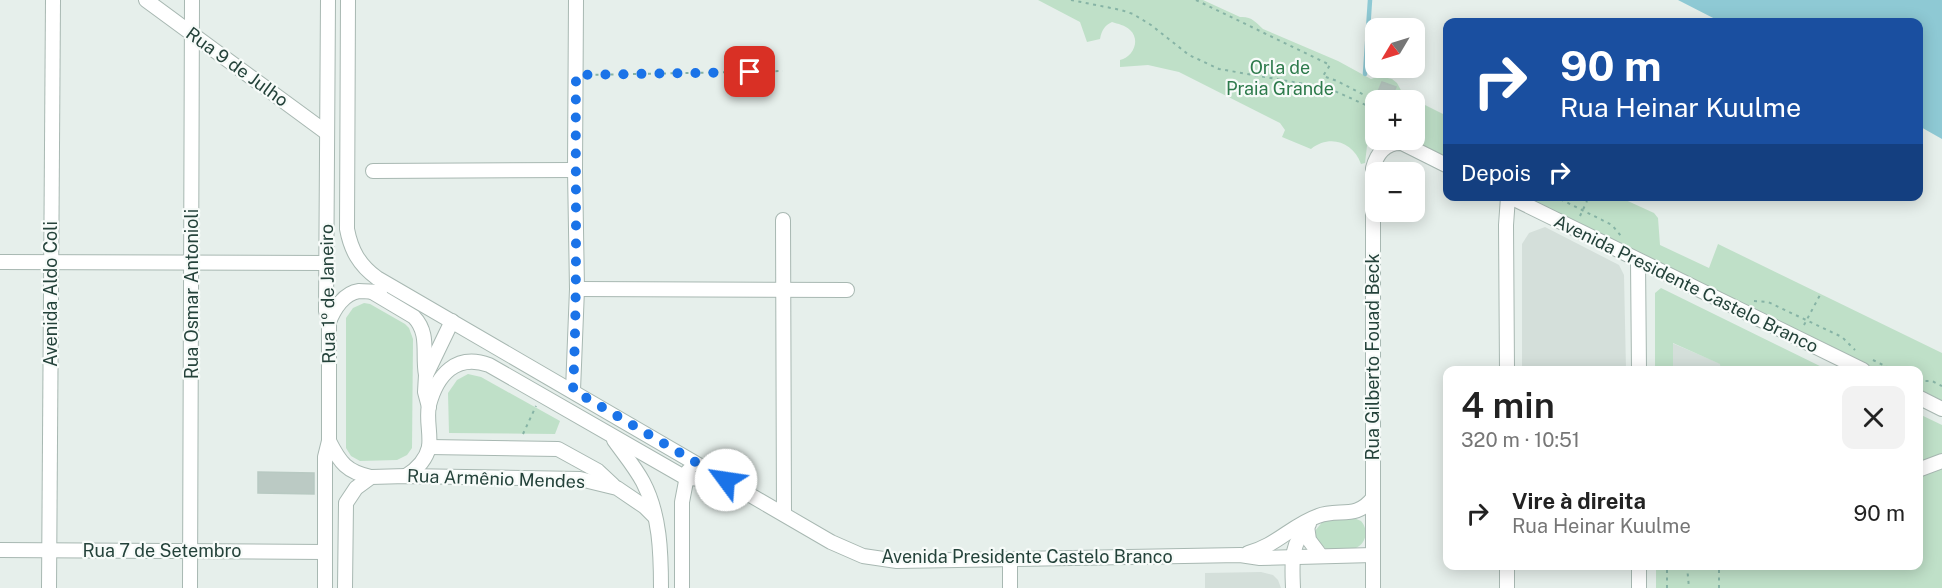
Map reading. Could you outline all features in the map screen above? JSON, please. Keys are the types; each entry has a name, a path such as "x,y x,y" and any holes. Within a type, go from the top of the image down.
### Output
{"street":[{"name":"Avenida Aldo Coli","path":"49,588 53,0"},
{"name":"Rua 9 de Julho","path":"146,0 327,133"},
{"name":"Rua Osmar Antonioli","path":"190,588 192,0"},
{"name":"Rua 1º de Janeiro","path":"325,588 325,457 328,441 329,322 326,311 328,0"},
{"name":"Rua 1º de Janeiro","path":"348,0 347,229 352,250 360,262"},
{"path":"573,390 577,289 576,0"},
{"name":"Rua Gilberto Fouad Beck","path":"1373,588 1373,168 1382,150"},
{"path":"1416,150 1443,164"},
{"path":"373,171 575,170"},
{"path":"1507,366 1508,201"},
{"name":"Avenida Presidente Castelo Branco","path":"1518,201 1797,338 1865,364"},
{"path":"783,220 784,514"},
{"path":"1638,261 1639,366"},
{"path":"0,262 327,263"},
{"name":"Avenida Presidente Castelo Branco","path":"360,262 370,273 400,291 831,542 863,556 897,561 1373,555"},
{"path":"577,289 847,290"},
{"path":"329,322 338,306 347,296 356,291 400,291"},
{"path":"372,292 414,317 424,334 423,361 426,375 425,392 429,407 429,447 419,465 406,476"},
{"path":"426,375 452,321"},
{"name":"Avenida Presidente Castelo Branco","path":"429,407 436,387 447,370 469,361 479,362 686,478 726,480"},
{"path":"1923,400 1942,409"},
{"path":"609,434 644,482 656,524 661,555 661,588"},
{"path":"328,441 341,463 358,474 372,477"},
{"path":"429,447 558,449 598,471 617,488"},
{"path":"682,588 682,502 690,459"},
{"path":"1923,468 1942,461"},
{"path":"345,588 346,503 351,495 372,477"},
{"name":"Rua Armênio Mendes","path":"372,477 566,478 617,488 645,507 656,524"},
{"path":"1355,512 1366,506 1373,498"},
{"path":"1355,512 1365,515 1373,523"},
{"name":"Avenida Presidente Castelo Branco","path":"1240,555 1271,544 1317,516 1355,512"},
{"path":"1293,588 1292,557 1298,537 1317,516"},
{"path":"1307,526 1309,540 1321,556"},
{"name":"Rua 7 de Setembro","path":"0,550 325,552"},
{"path":"1010,559 1010,588"},
{"path":"1507,570 1507,588"},
{"path":"1639,570 1640,588"}],"path":[{"path":"1071,0 1133,14 1189,55 1219,69 1328,88 1365,105"},
{"path":"1196,0 1330,65 1323,76 1365,95"},
{"path":"576,75 783,71"},
{"path":"1564,201 1612,225 1625,241"},
{"path":"1797,338 1820,295"},
{"path":"1749,300 1768,302 1846,339 1859,354"},
{"path":"1923,381 1932,381 1942,386"},
{"path":"517,447 541,395"},
{"path":"1667,570 1667,588"},
{"path":"1687,570 1689,588"},
{"path":"1719,570 1719,588"}],"shaded area":[{"path":"1545,227 1619,265 1624,275 1626,366 1522,366 1522,244 1529,233"},
{"path":"1672,343 1721,364 1721,366 1673,366"},
{"path":"1261,572 1273,575 1281,588 1205,588 1205,573"}],"green space":[{"name":"Orla de Praia Grande","path":"1038,0 1203,0 1240,17 1250,19 1263,29 1338,61 1365,76 1365,78 1392,79 1401,90 1365,90 1367,150 1365,163 1361,164 1352,150 1340,143 1326,142 1311,149 1282,137 1285,130 1280,123 1179,72 1148,65 1120,67 1120,60 1129,55 1134,48 1135,38 1128,28 1112,22 1104,29 1100,39 1087,42 1080,22"},
{"name":"Orla de Praia Grande","path":"1425,105 1443,114 1443,158 1425,149"},
{"path":"1529,201 1628,201 1654,213 1658,218 1660,245 1709,268 1718,244 1942,353 1942,401 1923,392 1923,366 1870,366"},
{"path":"1661,288 1820,366 1720,366 1673,343 1673,366 1655,366 1655,293"},
{"path":"364,303 370,304 405,324 413,339 412,448 407,455 397,460 360,461 351,456 346,448 346,318 353,308"},
{"path":"468,374 481,377 560,421 555,434 449,433 448,393 457,380"},
{"path":"1923,416 1942,425 1942,588 1656,588 1656,570 1923,570"},
{"path":"1354,518 1361,521 1366,533 1364,541 1358,547 1347,550 1328,550 1317,542 1315,531 1323,521"}],"water":[{"path":"1678,0 1942,0 1942,139 1923,128 1923,18 1713,18"}],"building":[{"path":"1382,82 1396,87 1395,90 1379,90"},
{"path":"258,472 314,473 314,494 258,493"}],"waterway":[{"path":"1369,18 1370,0"}],"route":[{"path":"726,480 573,390 577,289 576,75 750,72"}]}
